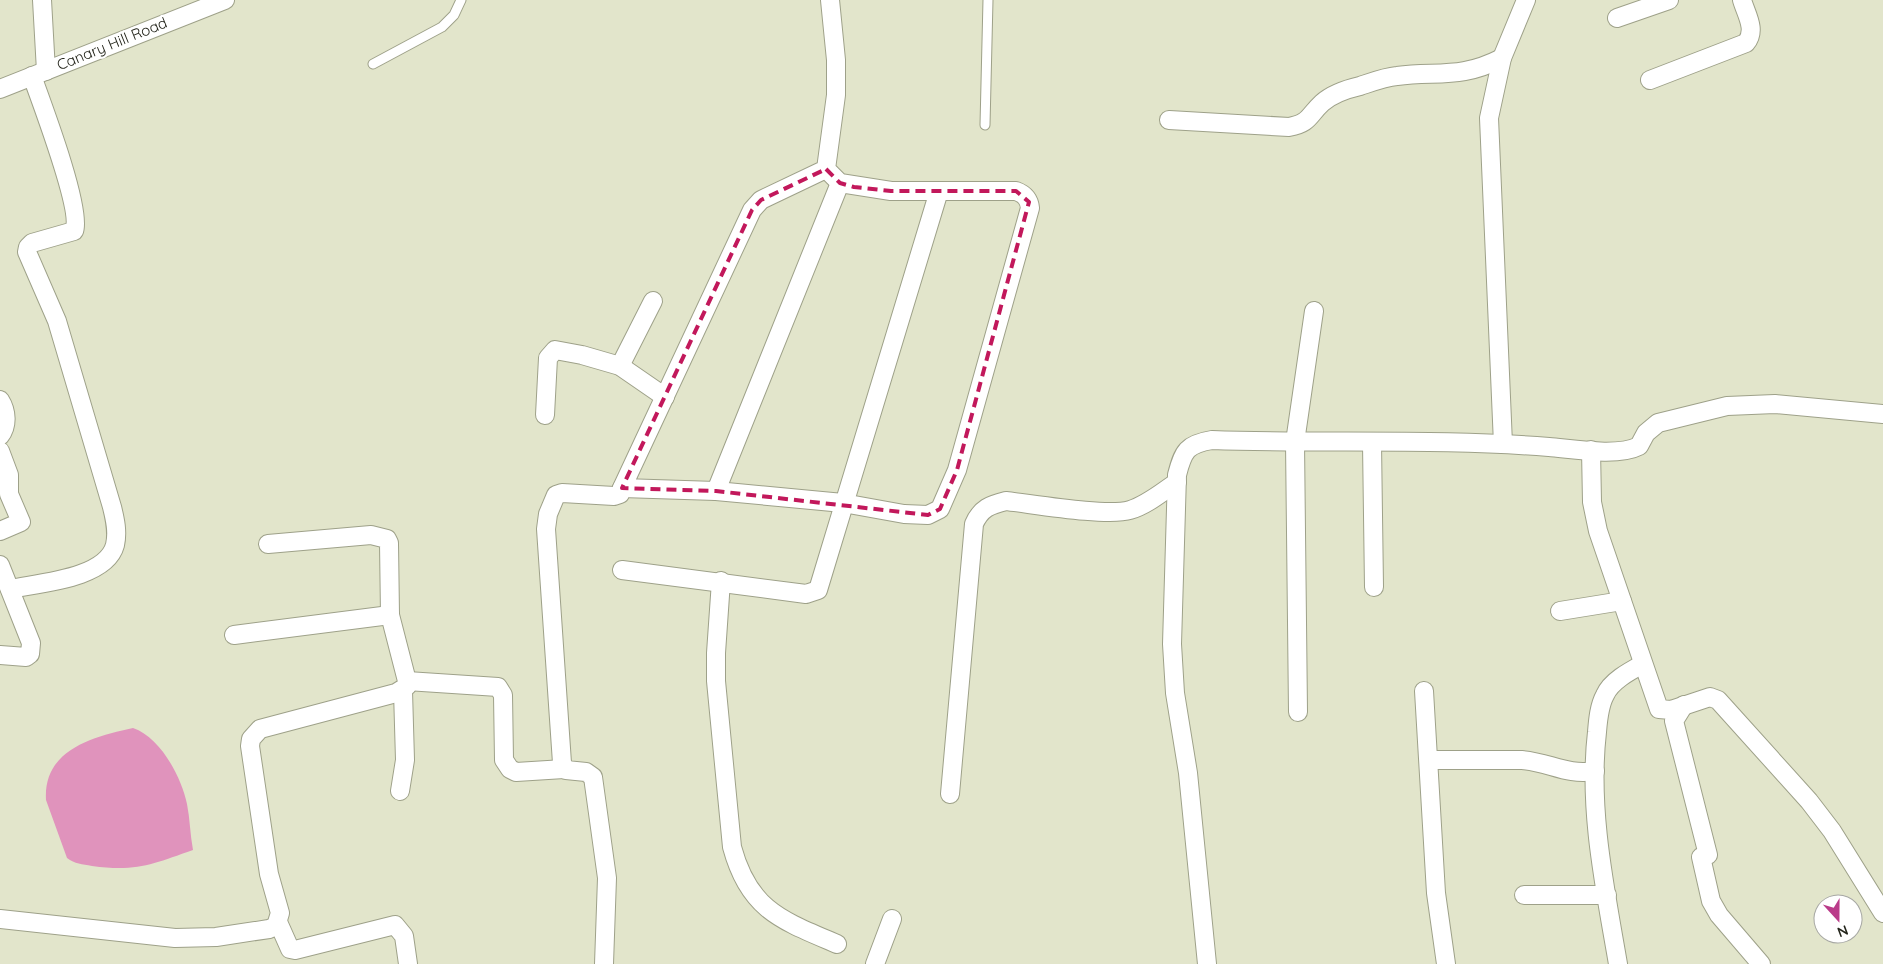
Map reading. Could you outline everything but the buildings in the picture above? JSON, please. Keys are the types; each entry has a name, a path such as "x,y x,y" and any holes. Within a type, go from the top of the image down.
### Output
{"street":[{"path":"10,589 84,574 99,566 111,553 116,529 112,507 56,321 27,252 28,247 32,243 74,231 77,221 39,73 42,0"},
{"name":"Canary Hill Road","path":"0,89 225,0"},
{"path":"826,169 836,95 836,60 830,0"},
{"path":"1503,444 1489,118 1502,58 1526,0"},
{"path":"1616,18 1669,0"},
{"path":"1650,80 1746,43 1750,38 1751,27 1742,0"},
{"path":"1169,120 1294,126 1309,120 1320,104 1332,96 1358,86 1396,76 1455,74 1481,69 1502,58"},
{"path":"622,488 716,491 843,503 886,512 933,514 942,506 957,470 1030,208 1026,197 1016,191 891,191 840,183 826,169"},
{"path":"564,769 562,763 557,661 546,543 548,514 554,497 559,493 614,496 620,494 752,210 761,200 826,169"},
{"path":"716,491 840,183"},
{"path":"622,570 721,581 806,594 815,592 820,587 843,503 939,191"},
{"path":"620,366 653,301"},
{"path":"1298,712 1295,442 1314,311"},
{"path":"544,415 548,358 552,352 559,350 620,366 665,397"},
{"path":"0,400 6,418 5,428 0,436"},
{"path":"1207,964 1188,773 1176,693 1172,644 1177,482 1181,459 1185,452 1199,442 1212,440 1503,444 1591,450 1633,449 1639,446 1646,434 1658,423 1728,406 1775,404 1883,414"},
{"path":"1372,443 1374,587"},
{"path":"1591,450 1592,502 1598,531 1659,709 1666,711 1713,697 1727,709 1809,801 1832,831 1883,913"},
{"path":"0,451 9,475 9,494 21,522 0,531"},
{"path":"950,794 974,524 979,512 990,504 1006,501 1107,512 1129,511 1144,504 1177,482"},
{"path":"268,544 371,534 387,539 389,543 390,615 405,686 405,760 400,790"},
{"path":"0,565 32,643 32,649 26,657 0,655"},
{"path":"721,581 716,681 732,847 738,870 752,892 769,911 790,924 837,944"},
{"path":"1560,611 1622,601"},
{"path":"234,635 390,615"},
{"path":"1618,964 1597,824 1595,770 1599,715 1605,694 1616,681 1643,664"},
{"path":"408,964 404,936 395,925 295,950 290,949 287,945 278,922 280,913 270,874 250,746 251,738 260,729 405,686 498,687 503,695 504,760 506,765 516,772 564,769 586,772 594,780 607,878 604,964"},
{"path":"1424,691 1436,893 1446,964"},
{"path":"1684,705 1674,721 1704,856 1705,885 1718,914 1761,964"},
{"path":"1429,760 1522,760 1535,761 1570,772 1595,770"},
{"path":"1524,895 1607,895"},
{"path":"0,919 194,938 269,929 278,922"},
{"path":"875,964 892,920"}],"lane":[{"path":"372,64 442,27 454,15 461,0"},
{"path":"985,125 988,0"}],"highlighted area":[{"path":"826,169 840,183 854,187 891,191 1016,191 1029,202 957,470 940,509 928,515 716,491 622,488 752,210 761,200"}],"shaded area":[{"path":"133,728 152,740 160,749 168,759 180,782 187,804 193,850 144,866 108,868 73,862 67,858 46,800 47,783 53,769 61,758 73,749 102,736"}]}
